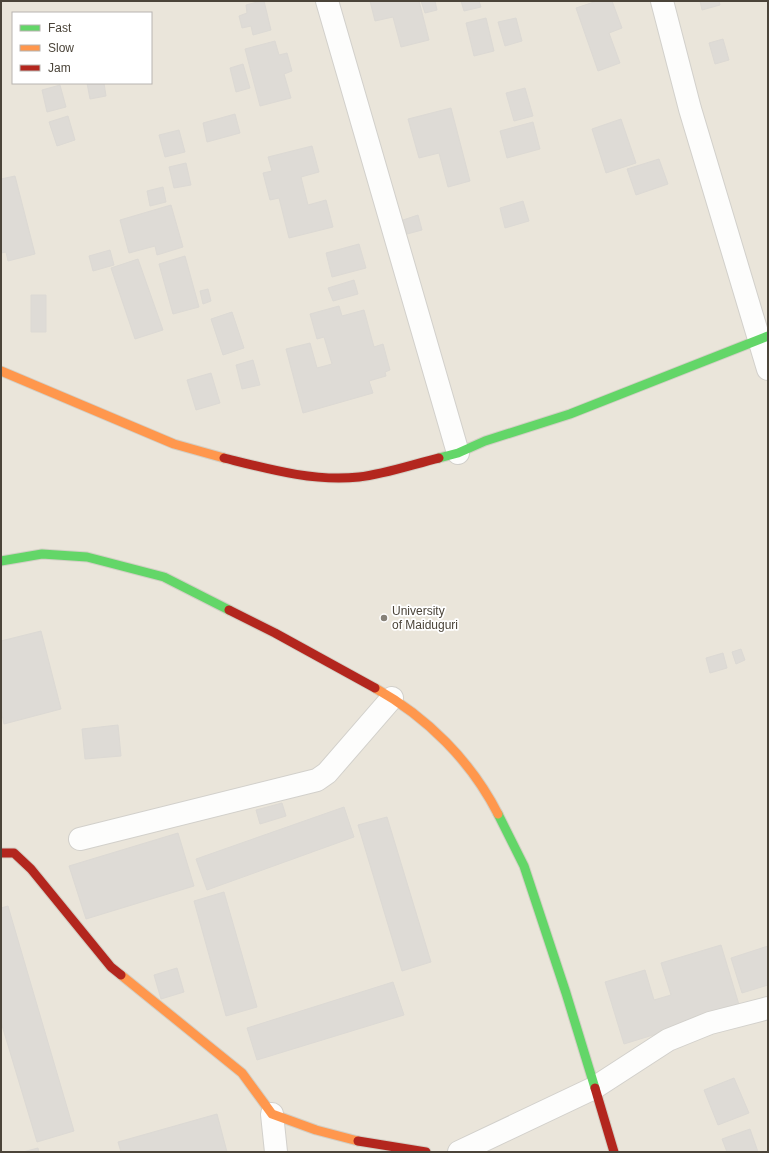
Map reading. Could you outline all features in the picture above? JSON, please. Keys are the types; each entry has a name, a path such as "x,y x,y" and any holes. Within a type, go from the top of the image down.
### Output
{"street":[{"path":"327,1 458,453"},
{"path":"662,1 690,109 763,337 768,369"},
{"path":"1,371 174,444 270,470 327,478 360,477 458,453 485,441 570,414 763,337"},
{"path":"1,561 42,554 87,557 164,577 275,633 392,698 449,744 486,790 524,866 566,993 614,1152"},
{"path":"80,839 317,780 327,773 392,698"},
{"path":"1,853 14,853 31,869 111,967 242,1073 272,1114 276,1152"},
{"path":"459,1152 594,1088 668,1040 710,1023 768,1008"},
{"path":"272,1114 316,1130 362,1142 426,1152"}],"shaded area":[{"name":"University of Maiduguri","path":"1,1 768,1 768,1152 1,1152"}],"building":[{"path":"264,1 271,30 253,35 251,26 242,28 239,16 247,13 246,5"},
{"path":"370,1 419,1 429,40 401,47 393,17 375,21"},
{"path":"421,1 435,1 437,10 425,13"},
{"path":"461,1 479,1 481,7 464,11"},
{"path":"597,1 612,1 622,28 609,33 620,63 598,71 576,8"},
{"path":"700,1 719,1 720,5 702,10"},
{"path":"486,18 494,51 474,56 466,23"},
{"path":"516,18 522,41 505,46 498,22"},
{"path":"723,39 729,60 715,64 709,43"},
{"path":"275,41 279,55 287,53 292,71 284,74 291,98 260,106 245,49"},
{"path":"243,64 250,88 236,92 230,68"},
{"path":"87,84 104,84 106,96 90,99"},
{"path":"60,85 66,107 47,112 42,90"},
{"path":"525,88 533,116 514,121 506,93"},
{"path":"451,108 470,181 448,187 439,153 419,158 408,119"},
{"path":"235,114 240,133 207,142 203,123"},
{"path":"68,116 75,140 57,146 49,122"},
{"path":"621,119 636,163 606,173 592,129"},
{"path":"533,122 540,149 507,158 500,131"},
{"path":"179,130 185,152 165,157 159,135"},
{"path":"312,146 319,172 301,177 308,205 326,200 333,227 289,238 279,198 270,200 263,173 272,171 268,157"},
{"path":"659,159 668,184 636,195 627,169"},
{"path":"186,163 191,185 174,188 169,167"},
{"path":"15,176 35,254 8,261 6,252 1,253 1,179"},
{"path":"163,187 166,202 150,206 147,191"},
{"path":"523,201 529,221 505,228 500,208"},
{"path":"171,205 183,247 157,255 155,246 129,253 120,220"},
{"path":"418,215 422,230 407,234 403,220"},
{"path":"359,244 366,268 332,277 326,253"},
{"path":"110,250 114,265 93,271 89,256"},
{"path":"185,256 199,307 173,314 159,264"},
{"path":"138,259 163,330 135,339 111,268"},
{"path":"354,280 358,294 333,301 328,288"},
{"path":"208,289 211,301 203,304 200,291"},
{"path":"31,295 46,295 46,332 31,332"},
{"path":"339,306 342,316 364,310 374,347 383,344 390,370 385,372 386,376 369,381 373,393 303,413 286,349 310,343 317,368 332,364 324,337 317,339 310,314"},
{"path":"232,312 244,348 223,355 211,319"},
{"path":"253,360 260,385 242,389 236,365"},
{"path":"211,373 220,403 196,410 187,380"},
{"path":"41,631 61,709 4,724 1,710 1,641"},
{"path":"741,649 745,660 736,664 732,652"},
{"path":"723,653 727,668 710,673 706,658"},
{"path":"118,725 121,756 85,759 82,729"},
{"path":"282,803 286,816 260,824 256,810"},
{"path":"344,807 354,837 207,890 196,859"},
{"path":"387,817 431,962 402,971 358,825"},
{"path":"178,833 194,886 86,919 69,866"},
{"path":"224,892 257,1007 226,1016 194,901"},
{"path":"8,906 74,1131 37,1142 1,1022 1,908"},
{"path":"721,945 740,1008 624,1044 605,982 645,970 654,1000 671,995 661,963"},
{"path":"768,946 768,985 742,993 731,958"},
{"path":"177,968 184,992 161,999 154,975"},
{"path":"393,982 404,1015 257,1060 247,1028"},
{"path":"734,1078 749,1113 718,1125 704,1090"},
{"path":"217,1114 227,1152 121,1152 118,1142"},
{"path":"750,1129 758,1152 727,1152 722,1139"},
{"path":"38,1148 39,1152 23,1152"}],"traffic: fast":[{"path":"439,458 458,453 485,441 570,414 768,336"},
{"path":"1,561 42,554 87,557 164,577 229,610"},
{"path":"498,814 524,866 566,993 595,1088"}],"traffic: slow":[{"path":"1,371 174,444 224,458"},
{"path":"375,688 412,712 446,742 475,776 498,814"},
{"path":"121,975 242,1073 272,1114 316,1130 358,1141"}],"traffic: jam":[{"path":"224,458 291,474 325,478 359,477 379,474 439,458"},
{"path":"229,610 275,633 375,688"},
{"path":"1,853 14,853 31,869 111,967 121,975"},
{"path":"595,1088 614,1152"},
{"path":"358,1141 426,1152"}],"place":[{"name":"University of Maiduguri","path":"384,618"}]}
